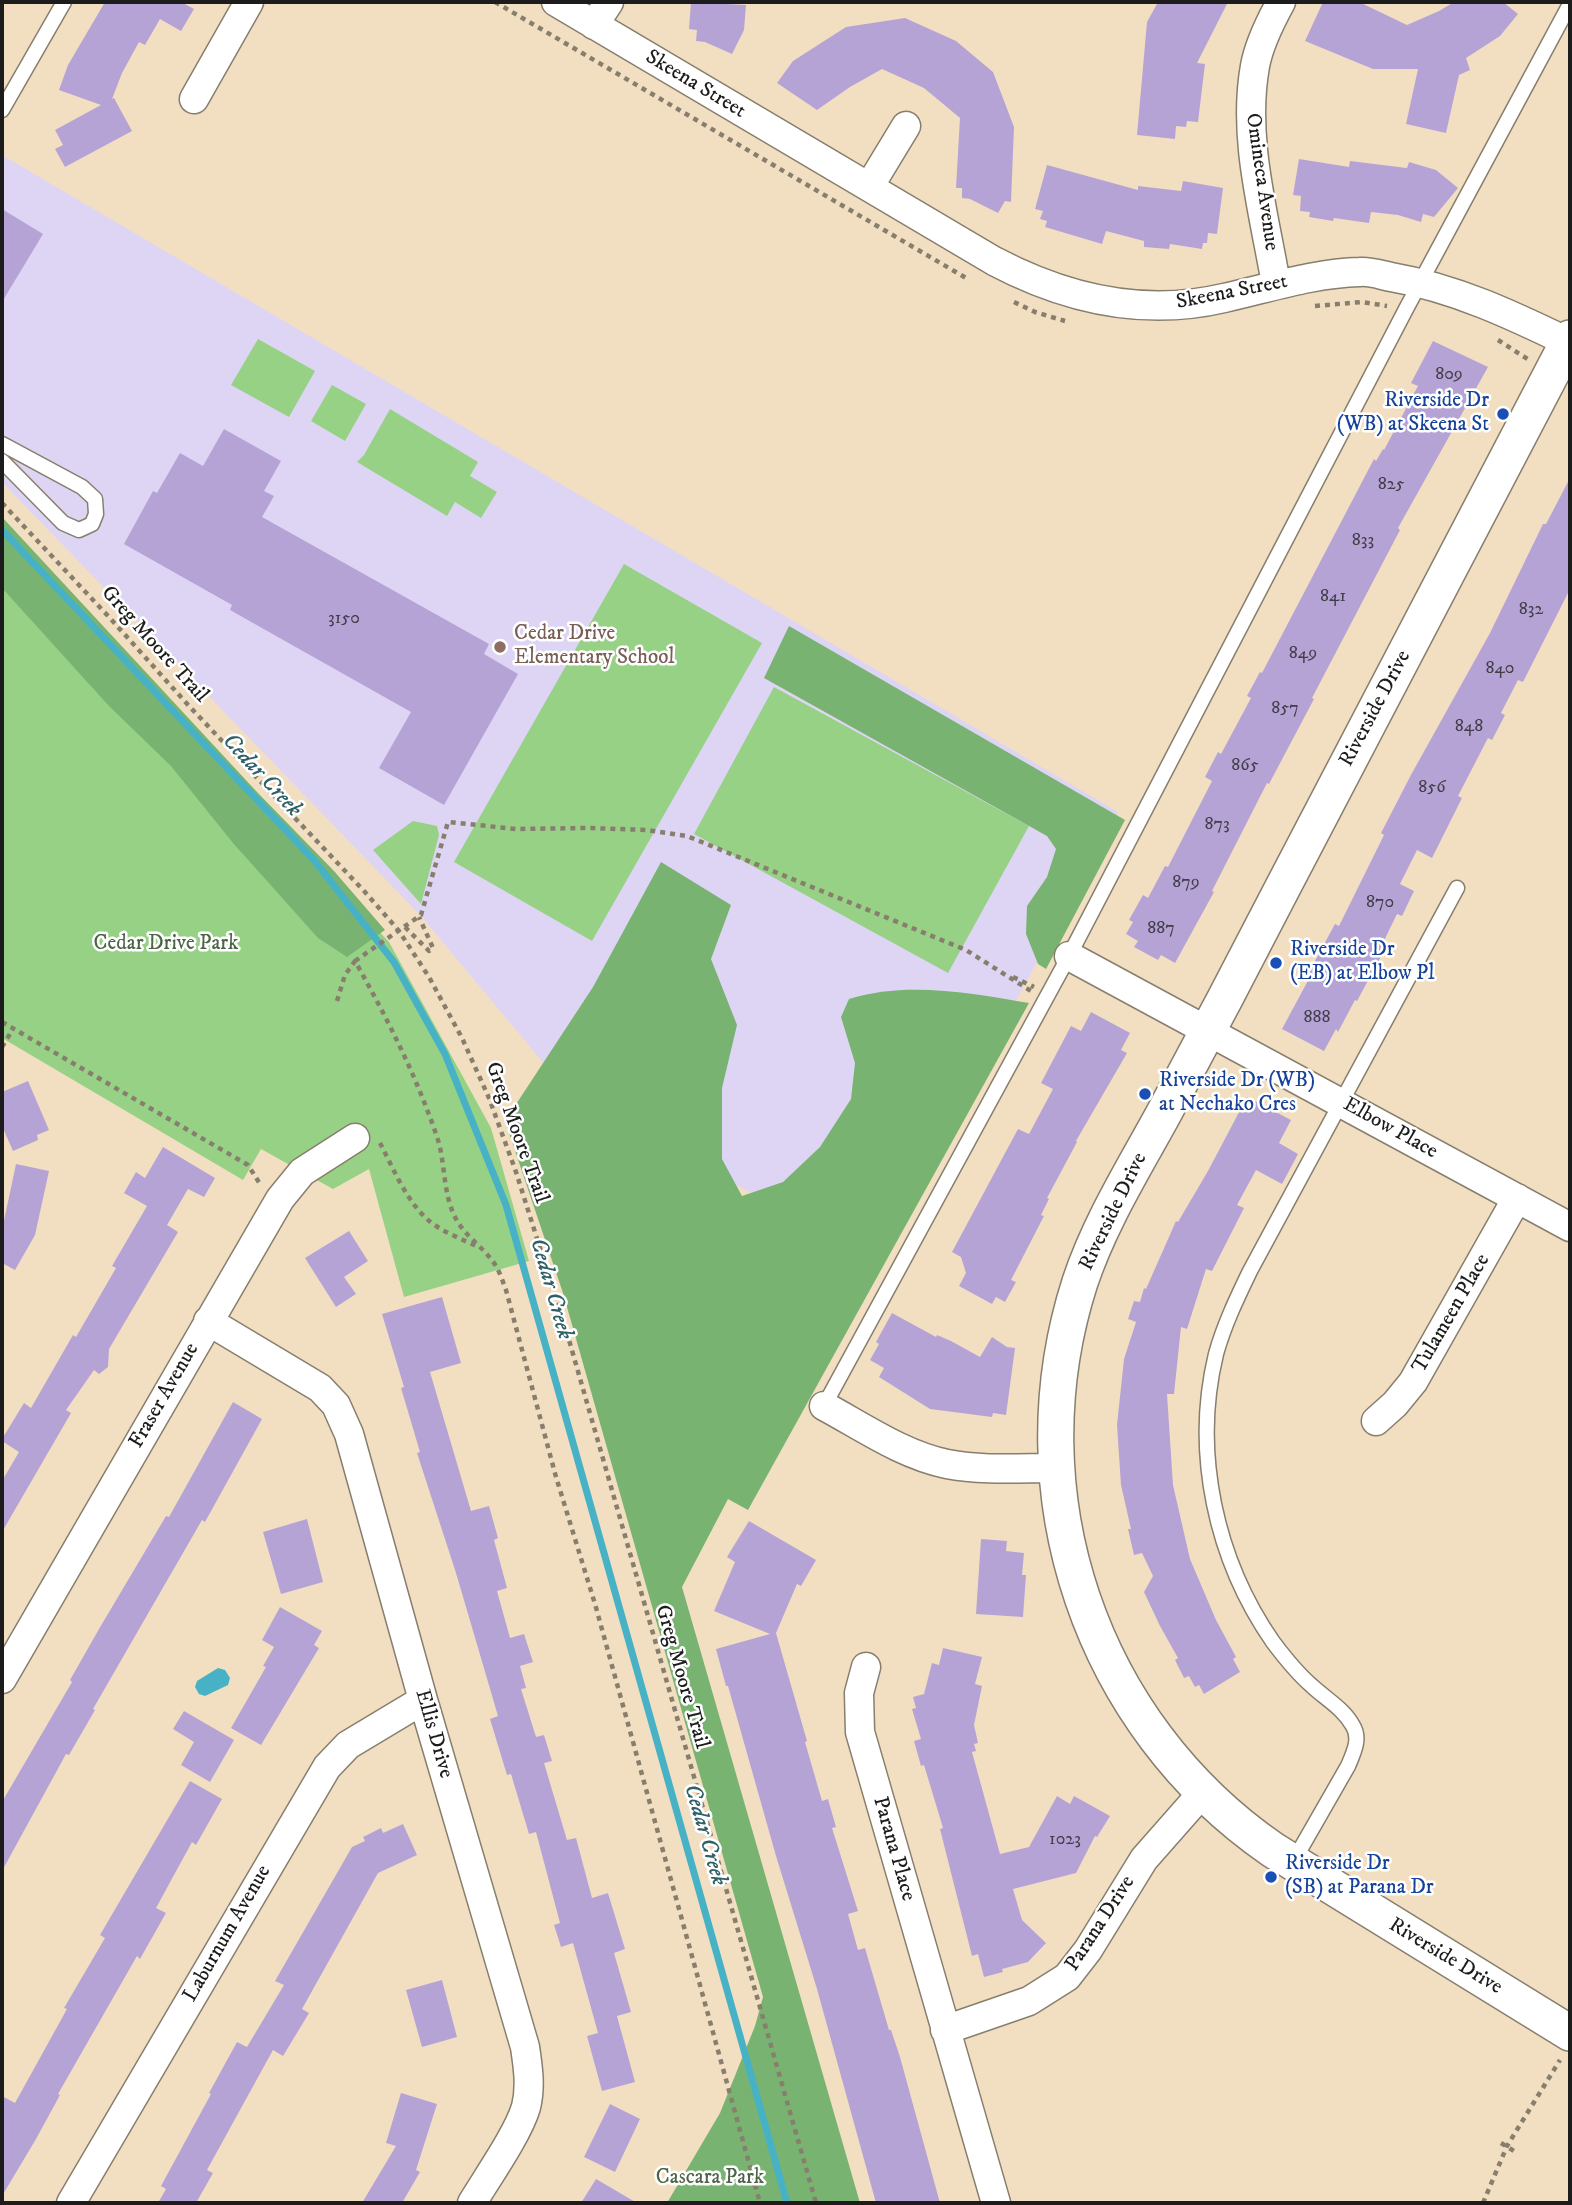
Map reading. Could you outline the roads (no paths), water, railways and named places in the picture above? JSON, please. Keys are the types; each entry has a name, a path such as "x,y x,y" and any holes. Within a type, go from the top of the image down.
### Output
{"street":[{"path":"194,99 249,2"},
{"name":"Skeena Street","path":"556,2 601,13 869,187 1003,266 1077,296 1143,306 1178,305 1223,299 1276,284 1362,271 1420,282 1478,300 1570,341"},
{"name":"Omineca Avenue","path":"1276,284 1250,130 1255,63 1269,23 1281,2"},
{"path":"869,187 906,126"},
{"name":"Riverside Drive","path":"1566,2045 1243,1828 1177,1765 1127,1696 1102,1648 1085,1607 1063,1525 1056,1468 1060,1375 1067,1334 1081,1280 1104,1223 1208,1032 1570,341"},
{"name":"Elbow Place","path":"1069,956 1570,1227"},
{"name":"Fraser Avenue","path":"2,1679 280,1199 302,1172 367,1139"},
{"name":"Tulameen Place","path":"1376,1421 1413,1382 1517,1198"},
{"name":"Ellis Drive","path":"208,1321 311,1382 336,1405 349,1434 423,1700 525,2047 529,2072 525,2108 472,2203"},
{"path":"824,1406 899,1447 942,1463 976,1467 1056,1468"},
{"name":"Parana Place","path":"866,1667 859,1693 860,1732 945,2029"},
{"name":"Laburnum Avenue","path":"71,2203 327,1767 337,1754 358,1738 423,1700"},
{"name":"Parana Drive","path":"945,2029 1029,2001 1067,1977 1084,1956 1144,1859 1203,1792"},
{"path":"945,2029 996,2203"}],"lane":[{"path":"2,110 64,2"},
{"path":"824,1406 1069,956 1420,282 1570,4"},
{"path":"2,444 89,493 95,499 96,514 92,524 79,530 63,523 2,461"},
{"path":"1293,1862 1348,1766 1356,1744 1356,1730 1343,1712 1314,1688 1272,1641 1243,1590 1226,1551 1212,1495 1208,1460 1209,1410 1217,1353 1234,1304 1457,888"}],"water":[{"path":"218,1668 225,1670 230,1678 228,1685 205,1696 199,1694 195,1687 197,1681"}],"waterway":[{"name":"Cedar Creek","path":"2,530 313,859 394,962 445,1054 506,1205 787,2203"}],"place":[{"name":"Riverside Dr (WB) at Skeena St","path":"1503,414"},
{"name":"Cedar Drive Elementary School","path":"500,647"},
{"name":"Riverside Dr (EB) at Elbow Pl","path":"1276,963"},
{"name":"Riverside Dr (WB) at Nechako Cres","path":"1145,1094"},
{"name":"Riverside Dr (SB) at Parana Dr","path":"1271,1877"}],"park label":[{"name":"Cedar Drive Park","path":"166,945"},
{"name":"Cascara Park","path":"710,2179"}]}
